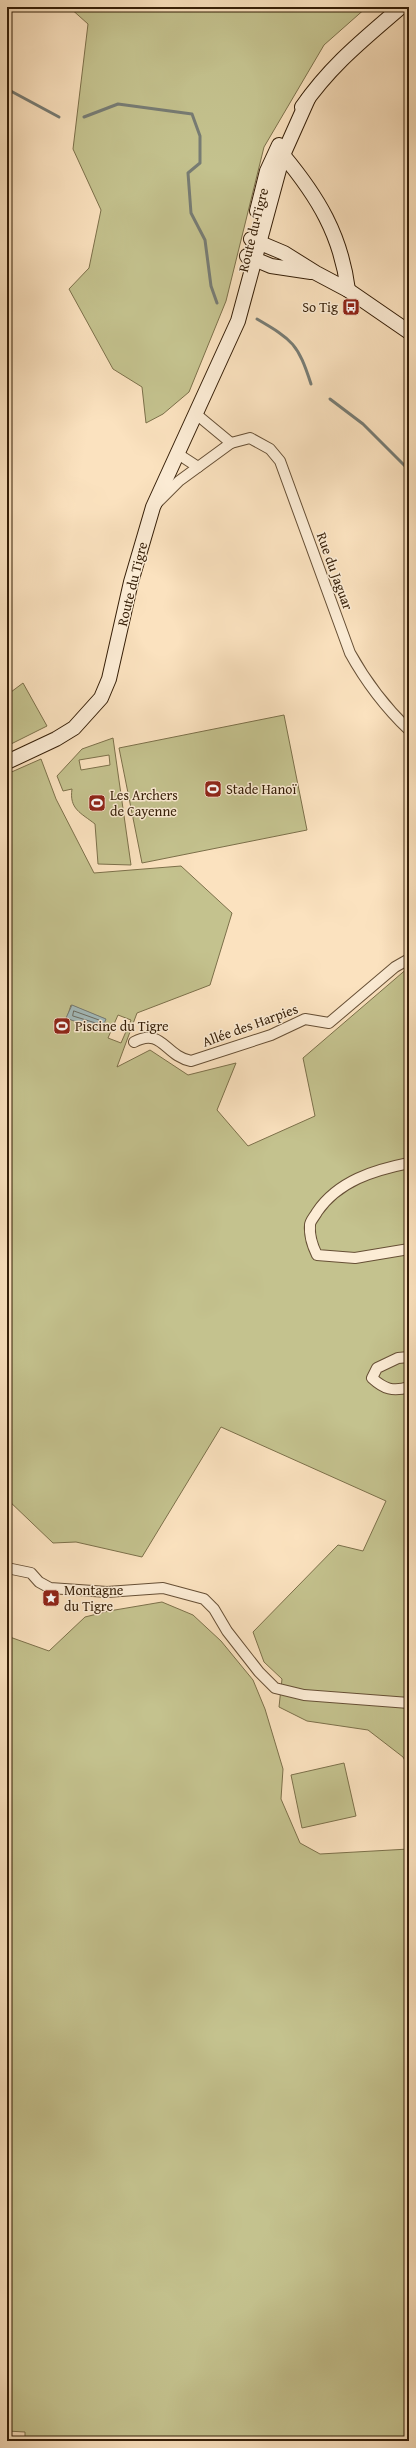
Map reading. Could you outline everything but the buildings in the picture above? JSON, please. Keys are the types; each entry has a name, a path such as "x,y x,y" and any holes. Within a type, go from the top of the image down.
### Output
{"main road":[{"name":"Route du Tigre","path":"255,240 267,171 283,137 322,78 340,59 401,7"},
{"name":"Route du Tigre","path":"216,368 255,240 283,155 308,99"},
{"path":"283,155 311,190 327,217 341,254 348,290"},
{"path":"255,240 284,252 406,327"},
{"name":"Route du Tigre","path":"7,762 56,739 74,728 101,698 114,661 131,582 153,507 238,321 248,284 250,257"},
{"path":"250,257 271,266 316,273"},
{"path":"248,284 261,272 271,266"}],"street":[{"path":"196,414 231,443"},
{"name":"Rue du Jaguar","path":"153,507 179,481 231,443 250,438 270,449 280,461 350,653 361,674 386,707 409,730"},
{"path":"178,454 198,467"},
{"name":"Allée des Harpies","path":"134,1042 145,1036 150,1036 158,1039 177,1056 191,1061 271,1034 305,1019 329,1023 395,967 409,959"},
{"path":"409,1163 372,1171 344,1186 325,1201 310,1224 311,1242 316,1255 356,1258 409,1249"},
{"path":"409,1357 398,1358 377,1368 372,1378 383,1388 399,1390 409,1388"},
{"path":"7,1568 31,1573 39,1582 50,1588 107,1592 163,1588 204,1600 214,1609 227,1632 259,1672 275,1688 304,1695 409,1703"}],"shaded area":[{"path":"69,7 367,7 324,45 264,147 226,301 189,392 163,414 146,423 142,387 113,369 69,289 89,268 101,210 73,149 88,24"},
{"path":"23,683 47,726 7,746 7,695"},
{"name":"Stade Hanoï","path":"284,715 307,830 142,863 119,748"},
{"name":"Les Archers de Cayenne","path":"113,738 131,865 98,864 95,824 74,806 72,801 72,789 63,791 57,776 82,749","holes":["109,755 110,765 81,770 79,760"]},
{"path":"41,759 56,799 94,873 181,866 232,913 210,985 137,1013 117,1067 150,1050 188,1075 236,1063 217,1110 248,1146 315,1116 303,1058 409,967 409,1768 403,1757 368,1730 307,1721 279,1707 282,1679 264,1662 253,1632 338,1545 363,1551 386,1501 221,1427 142,1557 76,1542 53,1543 7,1499 7,774","holes":["71,1005 105,1019 101,1031 67,1018","118,1015 131,1020 121,1043 108,1038"]},
{"path":"162,1602 193,1615 221,1641 253,1680 265,1709 283,1769 281,1799 300,1843 320,1854 409,1849 409,2441 25,2441 25,2432 7,2431 7,1636 49,1651 85,1617 109,1611"},
{"path":"344,1763 356,1816 302,1828 291,1775"}],"water":[{"path":"72,1005 106,1019 101,1031 66,1018"}],"waterway":[{"path":"7,89 59,117"},
{"path":"84,117 118,104 192,114 200,136 200,163 188,173 191,213 205,240 211,286 217,303"},
{"path":"257,319 279,332 293,344 298,351 311,384"},
{"path":"330,399 363,424 409,470"}],"place":[{"name":"So Tig","path":"351,307"},
{"name":"Stade Hanoï","path":"213,789"},
{"name":"Les Archers de Cayenne","path":"97,803"},
{"name":"Piscine du Tigre","path":"62,1026"},
{"name":"Montagne du Tigre","path":"51,1598"}]}
